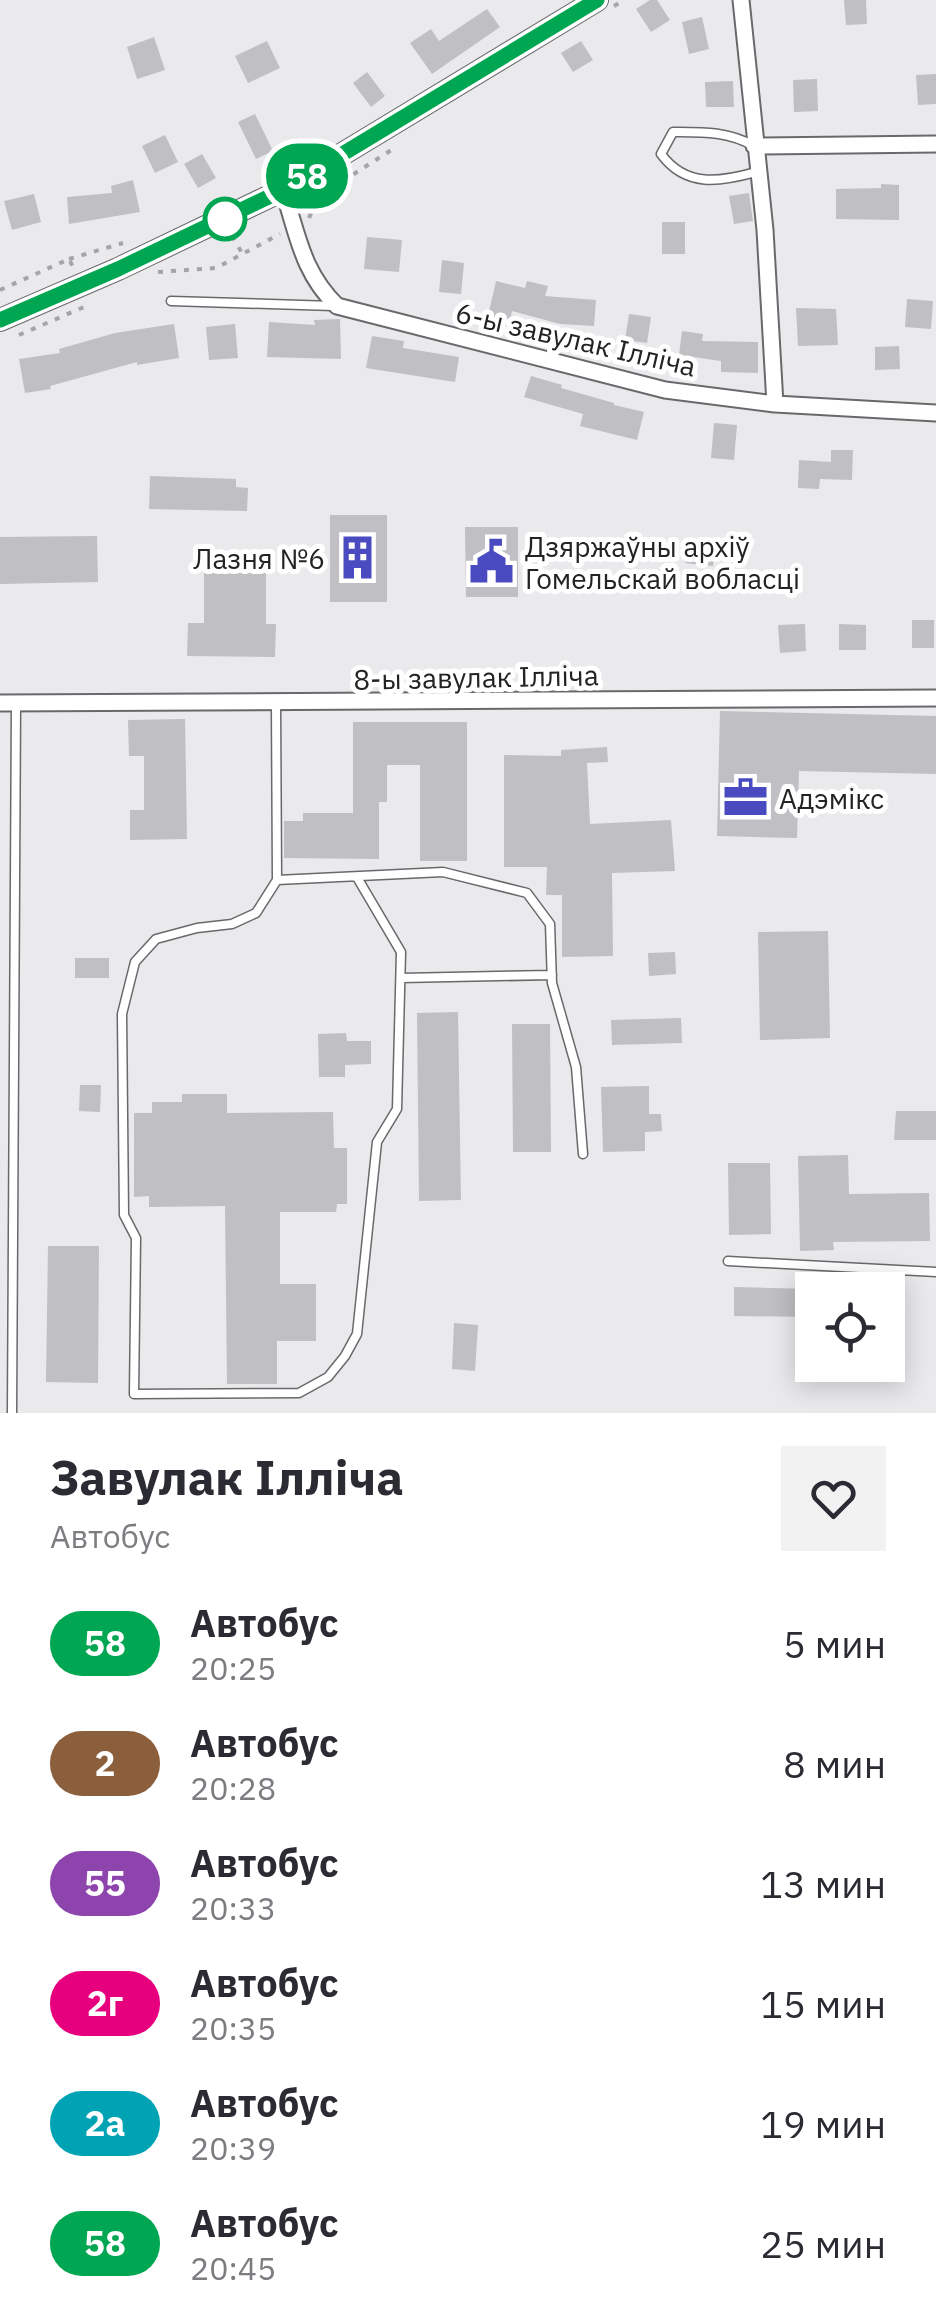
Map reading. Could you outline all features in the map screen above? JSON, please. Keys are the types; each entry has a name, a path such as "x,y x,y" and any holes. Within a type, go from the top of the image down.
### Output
{"street":[{"path":"0,320 283,190 597,0"},
{"path":"740,0 765,230 775,404"},
{"path":"754,146 936,144"},
{"path":"283,190 302,256 317,286 337,306"},
{"name":"6-ы завулак Ілліча","path":"337,306 665,390 775,404 936,414"},
{"name":"8-ы завулак Ілліча","path":"8,703 936,698"}],"lane":[{"path":"754,146 716,132 673,132 661,154 674,172 694,178 724,181 756,172"},
{"path":"171,301 337,306"},
{"name":"8-ы завулак Ілліча","path":"8,703 12,1413"},
{"path":"276,704 277,880 256,913 232,924 196,928 156,939 135,962 122,1014 124,1216 136,1238 134,1394 300,1392 328,1376 357,1334 377,1142 397,1109 402,952 358,879"},
{"path":"277,880 442,872 527,894 550,924 552,975 576,1067 584,1154"},
{"path":"401,978 552,975"},
{"path":"0,1080 12,1079"},
{"path":"728,1261 936,1272"}],"path":[{"path":"156,272 216,268 272,236"}],"building":[{"path":"657,0 670,20 651,32 636,9"},
{"path":"844,0 866,0 867,24 846,25"},
{"path":"487,9 500,27 432,74 410,43 431,29 439,41"},
{"path":"702,17 709,49 689,54 682,22"},
{"path":"154,37 165,70 137,79 127,47"},
{"path":"267,41 280,68 248,83 235,56"},
{"path":"581,41 593,60 573,72 561,53"},
{"path":"367,72 385,96 371,107 353,83"},
{"path":"936,74 936,104 918,105 916,75"},
{"path":"817,79 818,111 794,112 793,80"},
{"path":"733,81 734,107 706,107 705,82"},
{"path":"255,114 273,151 256,159 238,122"},
{"path":"165,135 178,162 155,173 142,146"},
{"path":"202,154 216,178 198,188 184,164"},
{"path":"133,180 140,212 69,224 67,197 112,193 111,186"},
{"path":"881,184 899,185 899,220 836,219 836,189 881,188"},
{"path":"749,193 753,221 734,224 729,196"},
{"path":"34,194 41,222 12,230 4,201"},
{"path":"662,222 685,222 685,254 662,254"},
{"path":"367,237 402,240 399,272 364,269"},
{"path":"442,260 464,263 461,294 439,292"},
{"path":"496,281 525,288 527,281 548,286 545,296 596,300 594,326 560,324 512,311 510,321 488,316"},
{"path":"907,299 933,301 931,329 905,327"},
{"path":"796,308 836,309 838,345 798,346"},
{"path":"629,314 651,317 647,343 625,340"},
{"path":"340,319 341,359 267,357 269,322 315,325 314,320"},
{"path":"174,324 179,358 137,362 50,386 51,389 25,393 19,359 60,353 59,349 115,333"},
{"path":"235,324 238,358 209,360 206,327"},
{"path":"682,331 703,334 702,341 758,342 758,373 721,372 721,361 679,355"},
{"path":"372,336 404,341 403,348 459,357 455,382 366,368"},
{"path":"899,346 900,369 875,370 875,347"},
{"path":"531,376 644,412 637,440 580,426 583,414 524,397"},
{"path":"714,423 737,425 734,460 711,458"},
{"path":"831,450 853,450 852,480 820,479 819,489 798,488 799,460 831,462"},
{"path":"150,476 236,479 236,487 248,488 247,511 149,509"},
{"name":"Лазня №6","path":"330,515 387,515 387,602 330,602"},
{"name":"Дзяржаўны архіў Гомельскай вобласці","path":"465,527 518,527 518,597 466,597"},
{"path":"97,536 98,582 0,584 0,537"},
{"path":"687,541 715,544 713,566 685,563"},
{"path":"204,571 266,571 266,624 276,624 275,657 187,656 188,623 204,623"},
{"path":"912,620 934,620 934,648 912,648"},
{"path":"805,624 806,651 780,653 778,625"},
{"path":"839,624 866,625 866,650 839,650"},
{"path":"720,711 936,716 936,774 799,771 797,838 717,836"},
{"path":"185,719 187,839 130,840 130,810 144,810 144,756 129,756 128,720"},
{"path":"353,722 467,722 467,861 420,861 420,765 387,765 387,802 379,802 379,859 284,858 284,821 303,821 303,813 353,813"},
{"path":"607,747 608,762 587,763 590,824 671,820 675,871 612,873 613,956 562,957 562,895 546,895 547,867 504,867 504,755 561,756 561,750"},
{"path":"828,931 830,1038 760,1040 758,932"},
{"path":"675,952 676,974 649,976 648,953"},
{"path":"75,958 109,958 109,978 75,978"},
{"path":"458,1012 461,1200 419,1201 417,1013"},
{"path":"681,1018 682,1043 612,1045 611,1020"},
{"path":"512,1024 550,1024 551,1152 513,1152"},
{"path":"346,1033 347,1041 371,1041 371,1064 345,1065 345,1077 319,1077 318,1034"},
{"path":"80,1085 101,1085 100,1112 79,1111"},
{"path":"649,1086 649,1114 661,1114 662,1131 645,1132 645,1151 603,1152 601,1087"},
{"path":"182,1094 227,1094 227,1113 333,1112 334,1148 347,1148 347,1204 337,1204 336,1212 280,1212 280,1284 316,1284 316,1341 277,1341 277,1384 227,1384 225,1206 149,1207 149,1196 134,1197 134,1113 152,1113 152,1102 182,1102"},
{"path":"896,1111 936,1111 936,1140 894,1140"},
{"path":"848,1155 849,1194 929,1193 930,1241 833,1242 834,1250 800,1251 798,1156"},
{"path":"728,1163 770,1163 771,1234 729,1235"},
{"path":"48,1246 99,1246 98,1383 46,1382"},
{"path":"734,1287 795,1289 795,1317 734,1316"},
{"path":"454,1323 478,1325 475,1371 452,1369"}],"bus line":[{"name":"58","path":"0,320 283,190 597,0"}],"place":[{"name":"Лазня №6","path":"358,558"},
{"name":"Дзяржаўны архіў Гомельскай вобласці","path":"492,562"},
{"name":"Адэмікс","path":"746,798"}]}
